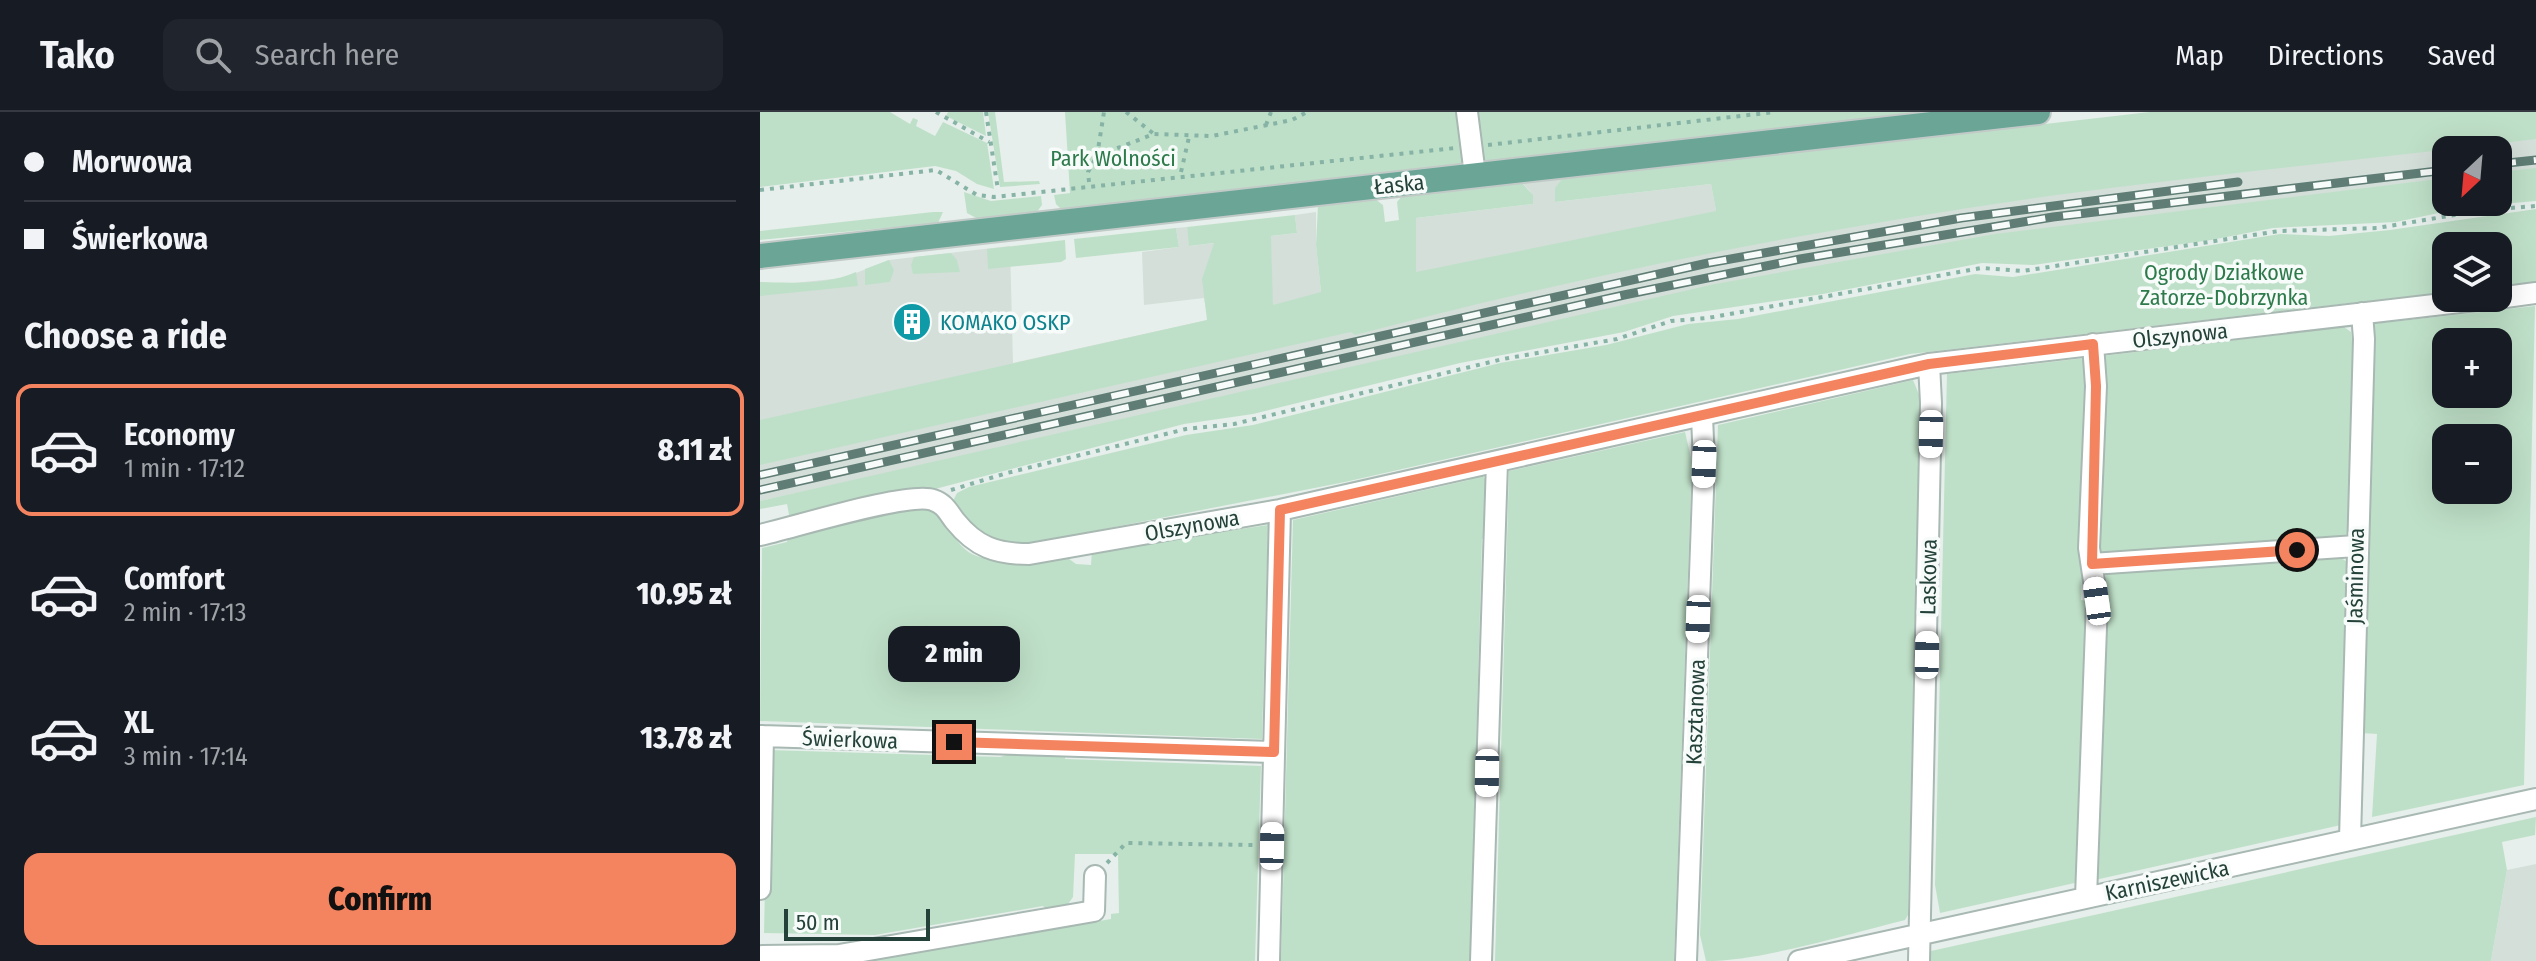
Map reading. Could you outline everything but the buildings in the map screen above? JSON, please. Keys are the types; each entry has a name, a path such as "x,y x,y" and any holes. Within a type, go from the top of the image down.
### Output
{"main road":[{"name":"Łaska","path":"760,256 2038,112"}],"street":[{"path":"1467,112 1475,175"},
{"name":"Olszynowa","path":"2512,296 2536,293"},
{"name":"Olszynowa","path":"937,501 974,540 989,551 1029,554 1280,510 1929,364 2432,305"},
{"name":"Jaśminowa","path":"2350,839 2364,339 2362,313"},
{"path":"2086,897 2097,601 2092,564 2096,386 2093,344"},
{"name":"Laskowa","path":"1919,961 1931,419 1929,364"},
{"name":"Kasztanowa","path":"1686,961 1703,480 1702,416"},
{"path":"1481,961 1497,462"},
{"path":"760,535 904,500 937,501"},
{"path":"1269,961 1280,510"},
{"path":"2092,564 2356,546"},
{"path":"760,889 761,736"},
{"name":"Świerkowa","path":"761,736 1274,752"},
{"name":"Karniszewicka","path":"1799,961 2536,799"},
{"path":"761,955 839,955 1094,911 1095,876"}],"path":[{"path":"936,112 990,142"},
{"path":"986,112 998,190"},
{"path":"1089,182 1088,172 1097,156 1104,112"},
{"path":"1126,112 1154,134"},
{"path":"1266,125 1271,112"},
{"path":"1097,156 1154,134 1212,136 1292,120 1307,112"},
{"path":"760,190 936,170 977,195 994,197 1775,112"},
{"path":"1181,172 1189,137"},
{"path":"937,501 957,487 1057,460 1186,429 1234,424 1503,359 1617,339 1671,321 1724,315 1981,268 2023,271 2279,231 2377,228 2484,210 2536,206"},
{"path":"1116,854 1126,843 1272,846"}],"shaded area":[{"path":"2536,112 2536,186 2512,189 2512,136 2432,136 2432,196 2203,221 1427,357 760,501 760,282 774,285 843,278 889,260 1010,246 1013,363 1208,320 1204,298 1144,305 1142,252 1179,247 1176,228 1187,227 1190,246 1297,233 1295,215 1316,212 1321,292 1416,218 1533,204 1530,191 1522,183 1562,179 1555,202 1711,184 1716,211"},
{"path":"2536,864 2536,961 2491,961 2507,870"}],"green space":[{"path":"760,112 890,112 910,124 913,118 918,120 916,126 935,136 943,122 987,143 994,189 977,184 956,171 935,166 760,187"},
{"path":"948,112 983,112 986,136 946,116"},
{"path":"988,112 995,112 1004,182 1039,181 1040,184 1000,187"},
{"name":"Park Wolności","path":"1065,112 1922,112 1062,210 1056,204 1054,195 1070,193"},
{"path":"2150,112 2536,112 2536,139 2512,142 2512,136 2432,136 2432,151 2049,196 1874,223 1613,273 1355,335 1351,332 760,465 760,420 1207,320 1202,279 1214,243 1189,246 1187,227 1295,215 1297,233 1271,236 1273,305 1321,292 1316,245 1318,205 1375,199 1383,205 1385,222 1399,220 1397,202 1402,196 1522,183 1533,195 1533,204 1416,218 1416,272 1716,211 1711,184 1555,202 1555,188 1562,179"},
{"path":"2536,168 2536,201 2512,203 2512,171"},
{"path":"2432,180 2432,214 2396,222 2273,228 2211,240 2033,265 1982,263 1823,294 1673,316 1624,332 1460,363 1253,414 1184,424 935,489 790,520 787,504 760,509 760,501 1715,284 1995,234"},
{"path":"964,192 991,201 1041,196 1042,205 1036,213 978,219 967,213"},
{"name":"Ogrody Działkowe Zatorze-Dobrzynka","path":"2536,209 2536,282 2512,285 2512,232 2432,232 2432,294 1910,354 1345,482 1007,548 980,534 953,501 957,493 969,487 1186,435 1253,425 1500,363 1606,345 1688,324 1738,319 1975,274 2013,277 2280,234 2329,236 2487,216 2512,216 2512,212"},
{"path":"943,212 938,223 760,240 760,231"},
{"path":"1176,228 1179,247 1076,258 1074,239"},
{"path":"1065,240 1066,259 1061,262 988,269 987,249"},
{"path":"951,253 957,260 960,272 913,274 911,265 914,257"},
{"path":"889,260 894,270 890,282 865,285 865,269"},
{"path":"856,272 858,286 760,296 760,282 821,281"},
{"path":"2535,306 2524,785 2372,817 2377,734 2361,733 2372,324 2481,312 2512,312 2512,309"},
{"path":"2344,327 2351,332 2354,356 2349,538 2100,553 2096,530 2102,356"},
{"path":"2085,358 2090,385 2081,600 2089,601 2079,882 1940,913 1935,885 1947,374"},
{"path":"1913,380 1920,397 1908,915 1905,920 1805,946 1753,957 1706,961 1700,935 1718,425"},
{"path":"1685,432 1692,462 1674,961 1495,961 1509,471"},
{"path":"1470,475 1482,475 1488,482 1486,538 1482,539 1470,961 1281,961 1293,520 1469,480"},
{"path":"916,505 927,507 942,518 965,549 985,559 996,560 1068,558 1076,564 1091,565 1092,551 1268,525 1262,739 760,721 762,548 787,542 788,537"},
{"path":"2340,557 2347,562 2341,825 2095,880 2106,571"},
{"path":"1066,737 1065,759 1261,766 1255,961 865,961 1111,919 1111,914 1119,913 1118,854 1075,854 1073,897 1066,907 1046,909 1043,906 875,935 764,933 768,750 1000,757"},
{"path":"2536,817 2535,835 2502,842 2507,870 2491,961 1931,961 1931,951"}],"railway":[{"path":"2512,163 2536,160"},
{"path":"760,490 1624,295 1800,259 2053,217 2432,172"},
{"path":"760,475 1708,263 1961,218 2238,182"}],"place":[{"name":"KOMAKO OSKP","path":"912,322"}],"route":[{"path":"954,742 1274,752 1280,510 1947,361 2093,344 2096,386 2089,548 2092,564 2297,550"}]}
